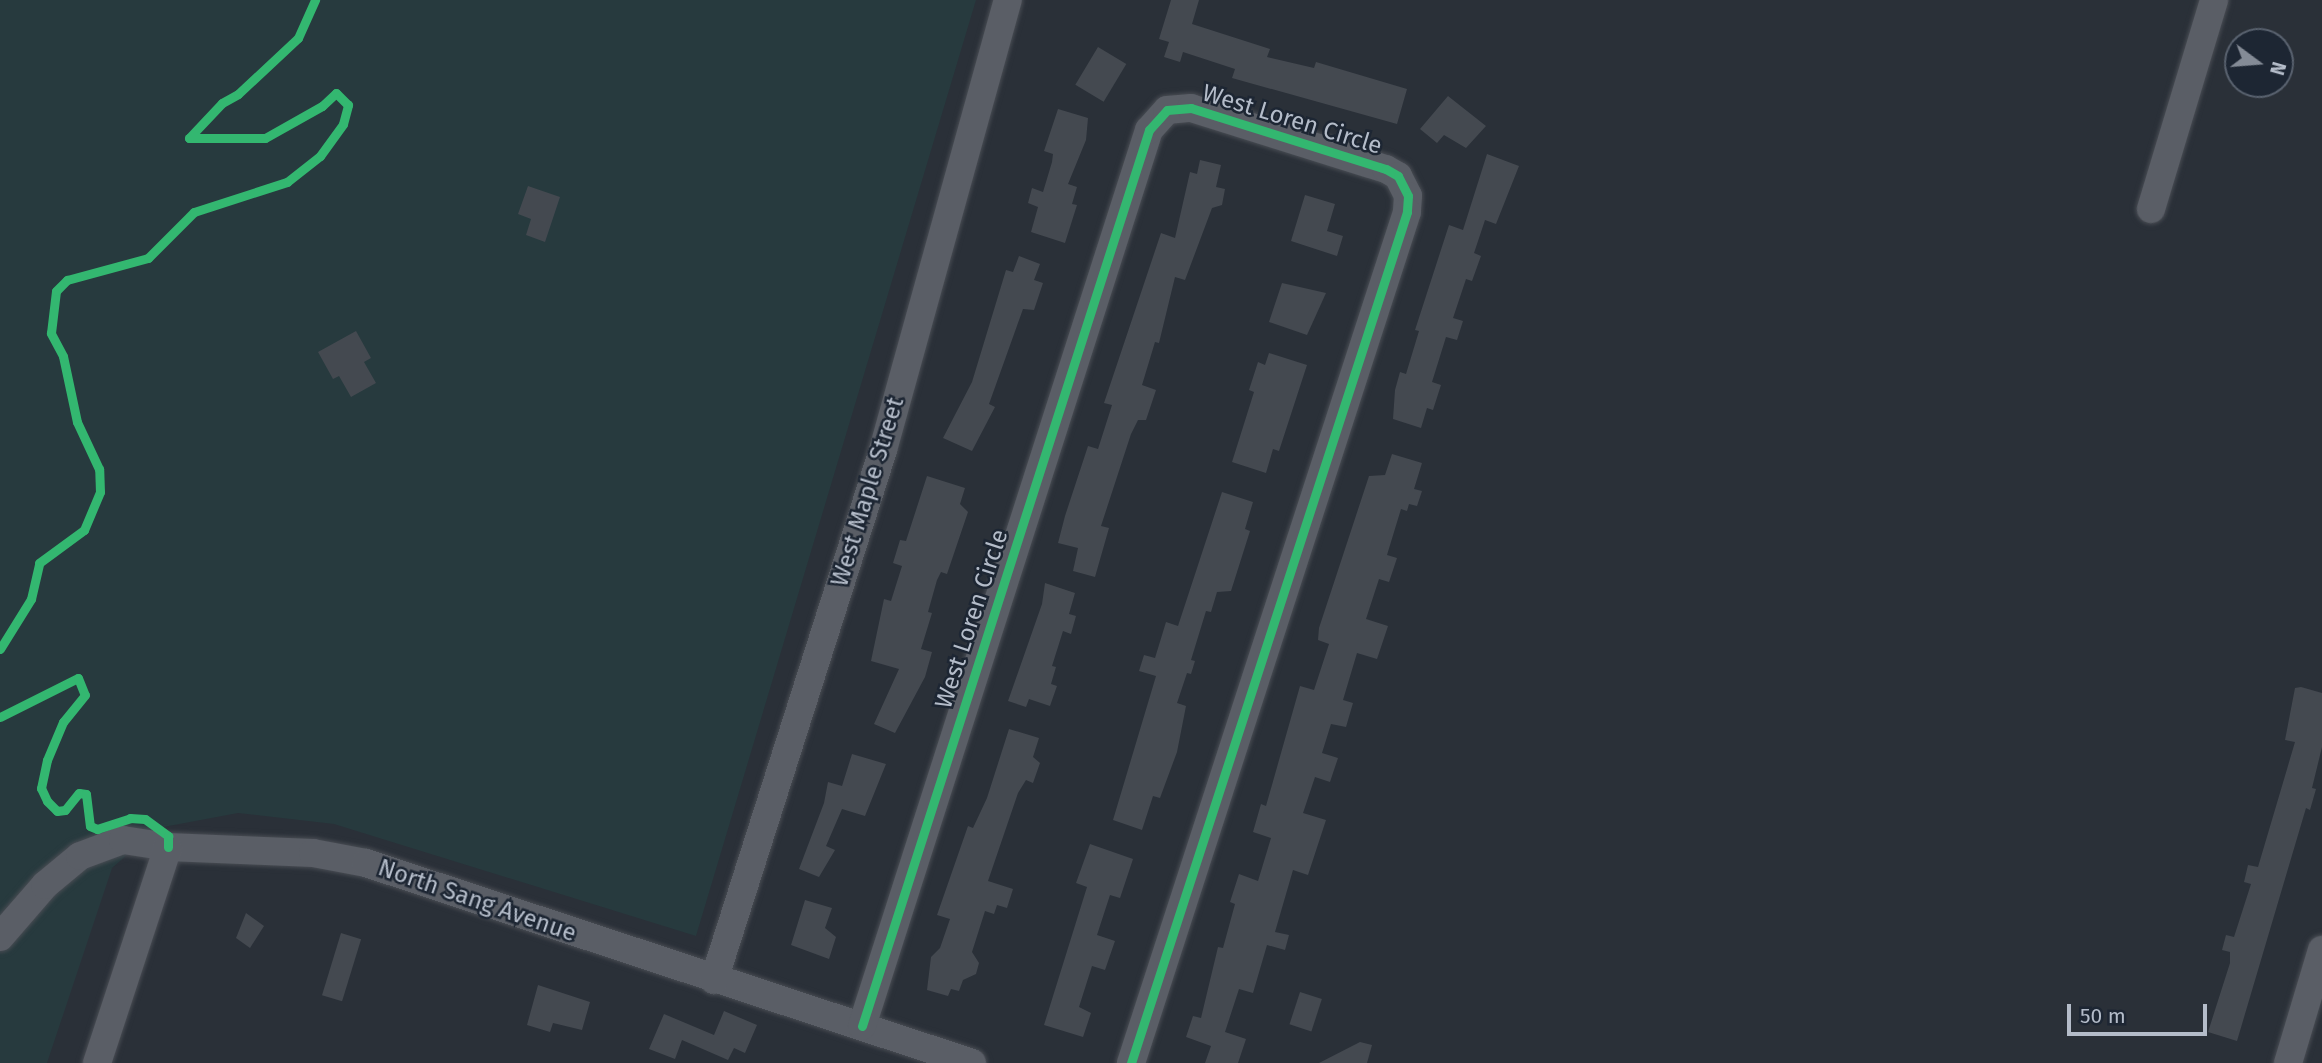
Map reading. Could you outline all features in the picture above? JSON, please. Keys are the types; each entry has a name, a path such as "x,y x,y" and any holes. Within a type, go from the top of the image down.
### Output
{"street":[{"name":"West Maple Street","path":"714,981 883,450 1008,0"},
{"path":"2151,209 2214,0"},
{"name":"West Loren Circle","path":"862,1026 1149,130 1167,110 1191,108 1386,169 1398,176 1408,196 1403,225 1131,1063"},
{"name":"North Sang Avenue","path":"0,937 45,885 80,856 123,840 168,847 313,853 366,863 714,981 972,1063"},
{"path":"97,1063 168,847"},
{"path":"2288,1063 2322,950"}],"green space":[{"path":"0,0 976,0 696,936 334,824 238,813 158,828 112,868 47,1063 0,1063"}],"building":[{"path":"1171,0 1199,0 1192,24 1270,49 1267,57 1314,68 1316,62 1407,89 1397,124 1232,78 1235,69 1183,52 1180,62 1164,57 1169,42 1159,39"},
{"path":"1098,47 1126,64 1104,102 1075,85"},
{"path":"1448,96 1486,126 1466,148 1444,135 1437,143 1420,129"},
{"path":"1058,109 1088,118 1086,140 1068,184 1077,187 1072,204 1077,205 1065,243 1031,232 1038,207 1028,203 1032,188 1043,192 1053,154 1044,151"},
{"path":"1487,154 1519,166 1496,224 1485,220 1474,253 1481,256 1472,281 1466,279 1453,318 1463,321 1457,340 1446,337 1432,382 1441,385 1433,410 1427,408 1421,428 1393,419 1395,390 1400,372 1406,374 1419,331 1415,330 1449,225 1463,230"},
{"path":"1200,160 1221,165 1216,187 1225,189 1222,205 1212,208 1185,280 1175,277 1159,343 1155,342 1142,385 1156,390 1146,420 1138,420 1131,434 1101,526 1109,528 1095,577 1073,571 1078,548 1058,543 1065,516 1088,446 1098,449 1112,405 1104,403 1161,233 1175,238 1190,172 1197,174"},
{"path":"528,186 560,197 545,242 526,235 531,219 518,214"},
{"path":"1305,195 1335,204 1327,231 1343,236 1337,256 1291,241"},
{"path":"1019,256 1040,264 1034,280 1043,283 1034,310 1023,309 989,404 995,407 972,451 943,438 972,382 1006,270 1013,272"},
{"path":"1282,283 1326,293 1307,335 1269,322"},
{"path":"356,331 371,358 364,362 376,383 351,397 339,376 333,379 318,352"},
{"path":"1269,353 1307,365 1279,451 1273,449 1266,473 1232,462 1254,392 1249,390 1258,362 1265,365"},
{"path":"1392,454 1422,463 1414,489 1422,491 1417,506 1409,504 1407,511 1401,509 1387,555 1397,558 1389,582 1379,579 1366,619 1388,626 1377,659 1357,653 1343,700 1353,703 1346,727 1331,724 1322,753 1338,758 1330,782 1315,777 1303,813 1326,820 1308,875 1293,870 1275,932 1289,935 1285,950 1267,945 1253,993 1239,989 1225,1032 1246,1039 1238,1063 1205,1063 1211,1046 1186,1037 1193,1016 1201,1018 1218,947 1223,948 1235,904 1230,902 1239,874 1258,881 1271,838 1253,832 1261,804 1266,806 1300,686 1314,690 1329,644 1318,640 1319,628 1369,476 1385,475"},
{"path":"927,476 965,488 960,504 968,512 947,574 941,572 937,580 928,612 932,613 921,649 932,652 925,677 895,733 874,724 899,669 871,661 884,599 891,601 902,566 893,563 900,540 906,541"},
{"path":"1222,492 1253,502 1245,529 1250,531 1231,591 1217,592 1211,612 1206,611 1191,660 1195,661 1191,674 1187,673 1177,703 1186,706 1177,752 1160,798 1153,796 1142,830 1113,820 1156,676 1139,671 1144,655 1155,658 1166,622 1178,626"},
{"path":"1045,583 1075,593 1069,614 1076,616 1071,634 1063,631 1052,666 1056,667 1051,684 1057,686 1050,706 1029,699 1026,707 1008,701 1042,604"},
{"path":"2295,688 2322,693 2322,747 2312,788 2316,789 2310,810 2306,808 2237,1041 2208,1032 2230,963 2230,952 2222,950 2226,935 2234,937 2251,884 2244,882 2248,865 2258,867 2295,742 2285,740"},
{"path":"1009,729 1039,738 1033,757 1040,763 1033,783 1026,780 1018,793 988,881 1013,889 1007,908 997,905 994,914 985,911 972,952 979,963 976,974 963,980 959,991 951,989 948,996 927,990 931,957 940,948 950,919 937,915 968,826 973,828 987,798"},
{"path":"852,754 886,764 865,816 842,809 826,846 835,850 819,877 799,869 824,803 828,782 842,786"},
{"path":"1090,844 1133,859 1120,898 1110,895 1097,935 1115,941 1105,970 1092,966 1079,1007 1091,1013 1083,1037 1044,1025 1087,887 1076,883"},
{"path":"805,900 832,908 825,928 836,937 829,959 791,945"},
{"path":"246,913 264,926 250,948 236,938"},
{"path":"341,933 361,939 342,1001 322,995"},
{"path":"538,985 590,1002 582,1030 553,1023 550,1032 527,1025"},
{"path":"1300,992 1322,999 1311,1031 1289,1024"},
{"path":"724,1011 757,1025 745,1053 734,1048 728,1060 682,1040 675,1059 649,1049 664,1014 714,1035"},
{"path":"1360,1042 1372,1045 1367,1063 1319,1063"}],"cycle path":[{"path":"189,138 222,103 238,94 298,38 315,0"},
{"path":"0,649 31,599 39,563 84,530 100,492 99,469 77,422 63,356 51,333 56,291 67,280 148,258 194,212 287,182 320,156 343,124 348,105 336,93 322,106 265,138 189,138"},
{"path":"862,1026 1149,130 1167,110 1191,108 1386,169 1398,176 1408,196 1407,212 1131,1063"},
{"path":"0,717 78,678 85,695 63,722 47,760 41,788 47,801 57,811 65,810 79,793 86,794 90,826 97,829 130,818 145,819 168,836 168,847"}]}
